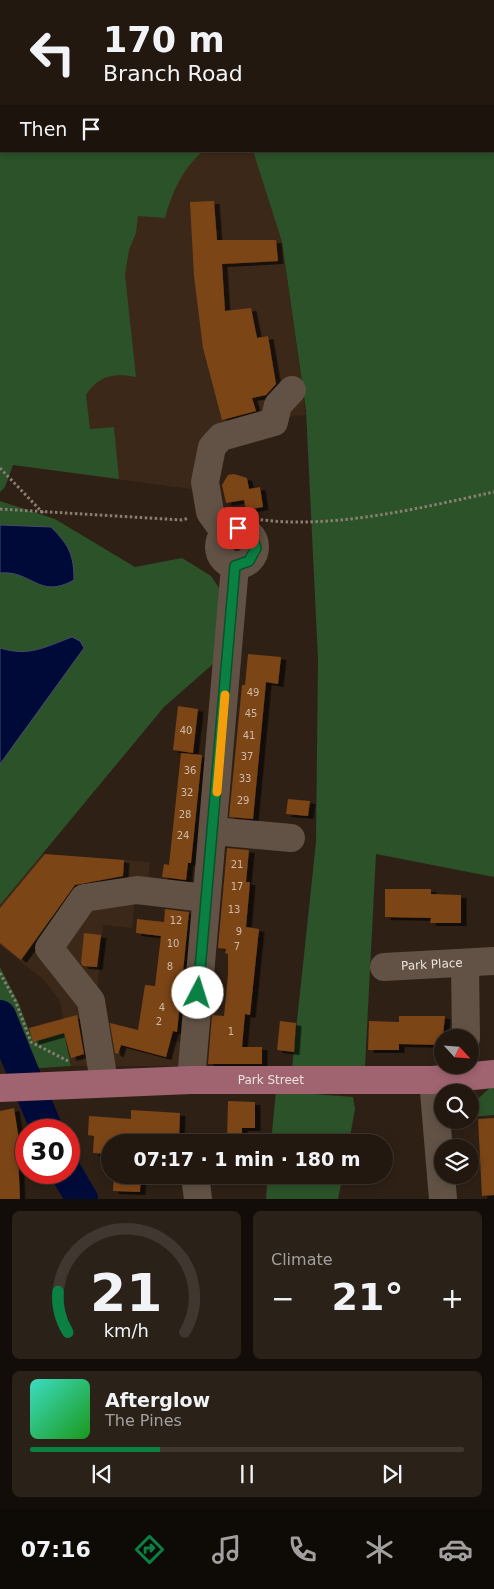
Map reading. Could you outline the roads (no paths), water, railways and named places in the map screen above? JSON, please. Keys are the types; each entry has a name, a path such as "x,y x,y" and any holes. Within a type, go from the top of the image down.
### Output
{"main road":[{"name":"Park Street","path":"479,1072 494,1074"},
{"name":"Park Street","path":"8,1087 191,1080 433,1080 453,1074"}],"street":[{"path":"191,1080 205,898 214,831 235,566 228,564 219,553 220,538 217,522 205,482 212,447 221,437 274,422 278,405 292,390"},
{"path":"214,831 291,838"},
{"path":"104,1082 91,1001 49,948 84,898 137,890 205,898"},
{"path":"465,964 494,962"},
{"name":"Park Place","path":"384,967 465,964 466,1029"},
{"path":"433,1080 443,1199"},
{"path":"196,1184 198,1199"}],"waterway":[{"path":"0,1016 42,1119"},
{"path":"73,1184 82,1199"}]}
